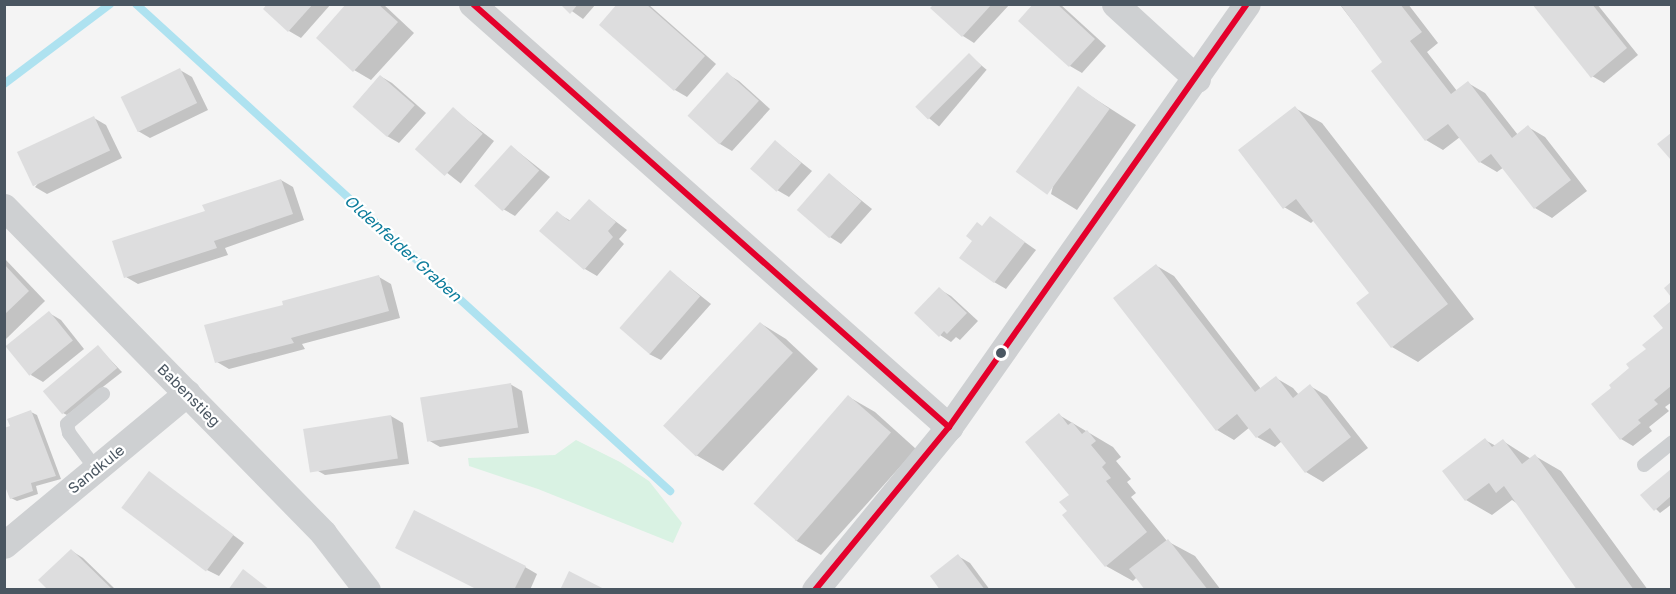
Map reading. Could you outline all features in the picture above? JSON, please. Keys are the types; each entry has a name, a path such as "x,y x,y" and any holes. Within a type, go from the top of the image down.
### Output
{"street":[{"path":"472,4 949,427"},
{"path":"1115,4 1197,79"},
{"path":"815,590 949,427 1197,79 1247,4"},
{"name":"Babenstieg","path":"4,207 323,533 367,590"},
{"name":"Sandkule","path":"6,537 96,469 187,393"}],"lane":[{"path":"96,469 69,433 67,424 103,394"},
{"path":"1644,465 1671,442"}],"green space":[{"path":"576,440 620,462 649,481 682,523 673,543 538,489 469,466 468,458 555,455"}],"building":[{"path":"267,4 313,4 288,32 263,9"},
{"path":"346,4 378,4 398,22 353,72 316,38"},
{"path":"560,4 578,4 570,14"},
{"path":"617,4 646,4 705,56 674,91 599,25"},
{"path":"934,4 992,4 962,37 930,8"},
{"path":"1033,4 1057,4 1095,39 1069,67 1018,21"},
{"path":"1340,4 1400,4 1422,32 1410,41 1451,94 1468,81 1512,138 1528,125 1571,180 1534,209 1491,154 1479,163 1448,124 1425,141 1371,71 1382,62"},
{"path":"1532,4 1592,4 1627,48 1591,78"},
{"path":"969,53 982,66 928,119 915,107"},
{"path":"180,68 197,103 138,132 121,97"},
{"path":"727,72 759,101 719,145 688,116"},
{"path":"380,75 415,105 387,137 352,107"},
{"path":"1078,86 1110,109 1047,195 1016,172"},
{"path":"1295,106 1448,304 1391,348 1356,303 1369,293 1296,199 1283,209 1238,150"},
{"path":"453,107 483,134 445,176 415,149"},
{"path":"94,116 110,150 33,186 17,152"},
{"path":"1671,133 1671,160 1657,144"},
{"path":"775,140 801,163 776,192 750,169"},
{"path":"511,145 539,170 502,211 474,186"},
{"path":"829,173 861,201 829,238 797,210"},
{"path":"281,179 293,214 214,241 217,248 124,278 112,241 205,211 202,205"},
{"path":"589,199 616,222 608,231 613,237 584,270 539,231 557,211 569,221"},
{"path":"990,216 1025,242 994,283 959,258 972,241 966,236 977,222 982,226"},
{"path":"4,264 29,291 4,315"},
{"path":"1156,264 1255,392 1276,376 1293,398 1310,384 1351,437 1305,473 1270,428 1256,438 1237,414 1216,431 1113,298"},
{"path":"670,270 700,296 650,354 619,328"},
{"path":"379,275 389,311 291,338 294,343 215,363 204,325 283,305 282,301"},
{"path":"1671,282 1671,297 1664,288"},
{"path":"939,287 967,313 947,334 944,331 939,337 914,313"},
{"path":"1671,301 1671,386 1654,400 1658,404 1638,420 1641,423 1620,440 1591,404 1611,388 1609,385 1629,368 1626,364 1646,349 1642,345 1663,328 1653,316"},
{"path":"49,311 73,341 29,376 5,346"},
{"path":"760,322 793,353 696,457 663,426"},
{"path":"98,345 117,368 62,414 43,391"},
{"path":"511,383 518,427 427,442 420,397"},
{"path":"848,395 891,432 797,541 754,504"},
{"path":"31,410 56,476 31,483 33,491 10,499 4,484 4,428 10,426 7,419"},
{"path":"1059,413 1068,425 1072,422 1082,434 1087,430 1096,441 1091,445 1106,463 1102,467 1111,478 1106,481 1147,532 1105,567 1062,515 1067,511 1059,502 1069,495 1025,442"},
{"path":"391,415 398,458 310,472 303,429"},
{"path":"1485,438 1492,447 1503,439 1522,464 1535,454 1634,590 1577,590 1504,486 1496,493 1489,483 1465,501 1442,471"},
{"path":"1671,469 1671,496 1654,511 1640,495"},
{"path":"149,471 234,535 206,572 121,508"},
{"path":"414,510 526,566 514,590 478,590 395,548"},
{"path":"1168,539 1208,590 1145,590 1129,569"},
{"path":"71,549 113,590 48,590 38,580"},
{"path":"958,554 985,590 940,590 930,576"},
{"path":"243,569 270,590 228,590"},
{"path":"569,571 606,590 560,590"}],"waterway":[{"name":"Oldenfelder Graben","path":"4,84 110,4"},
{"name":"Oldenfelder Graben","path":"136,4 670,491"}],"transit line":[{"path":"473,4 949,427"},
{"path":"815,590 949,427 1247,4"}]}
